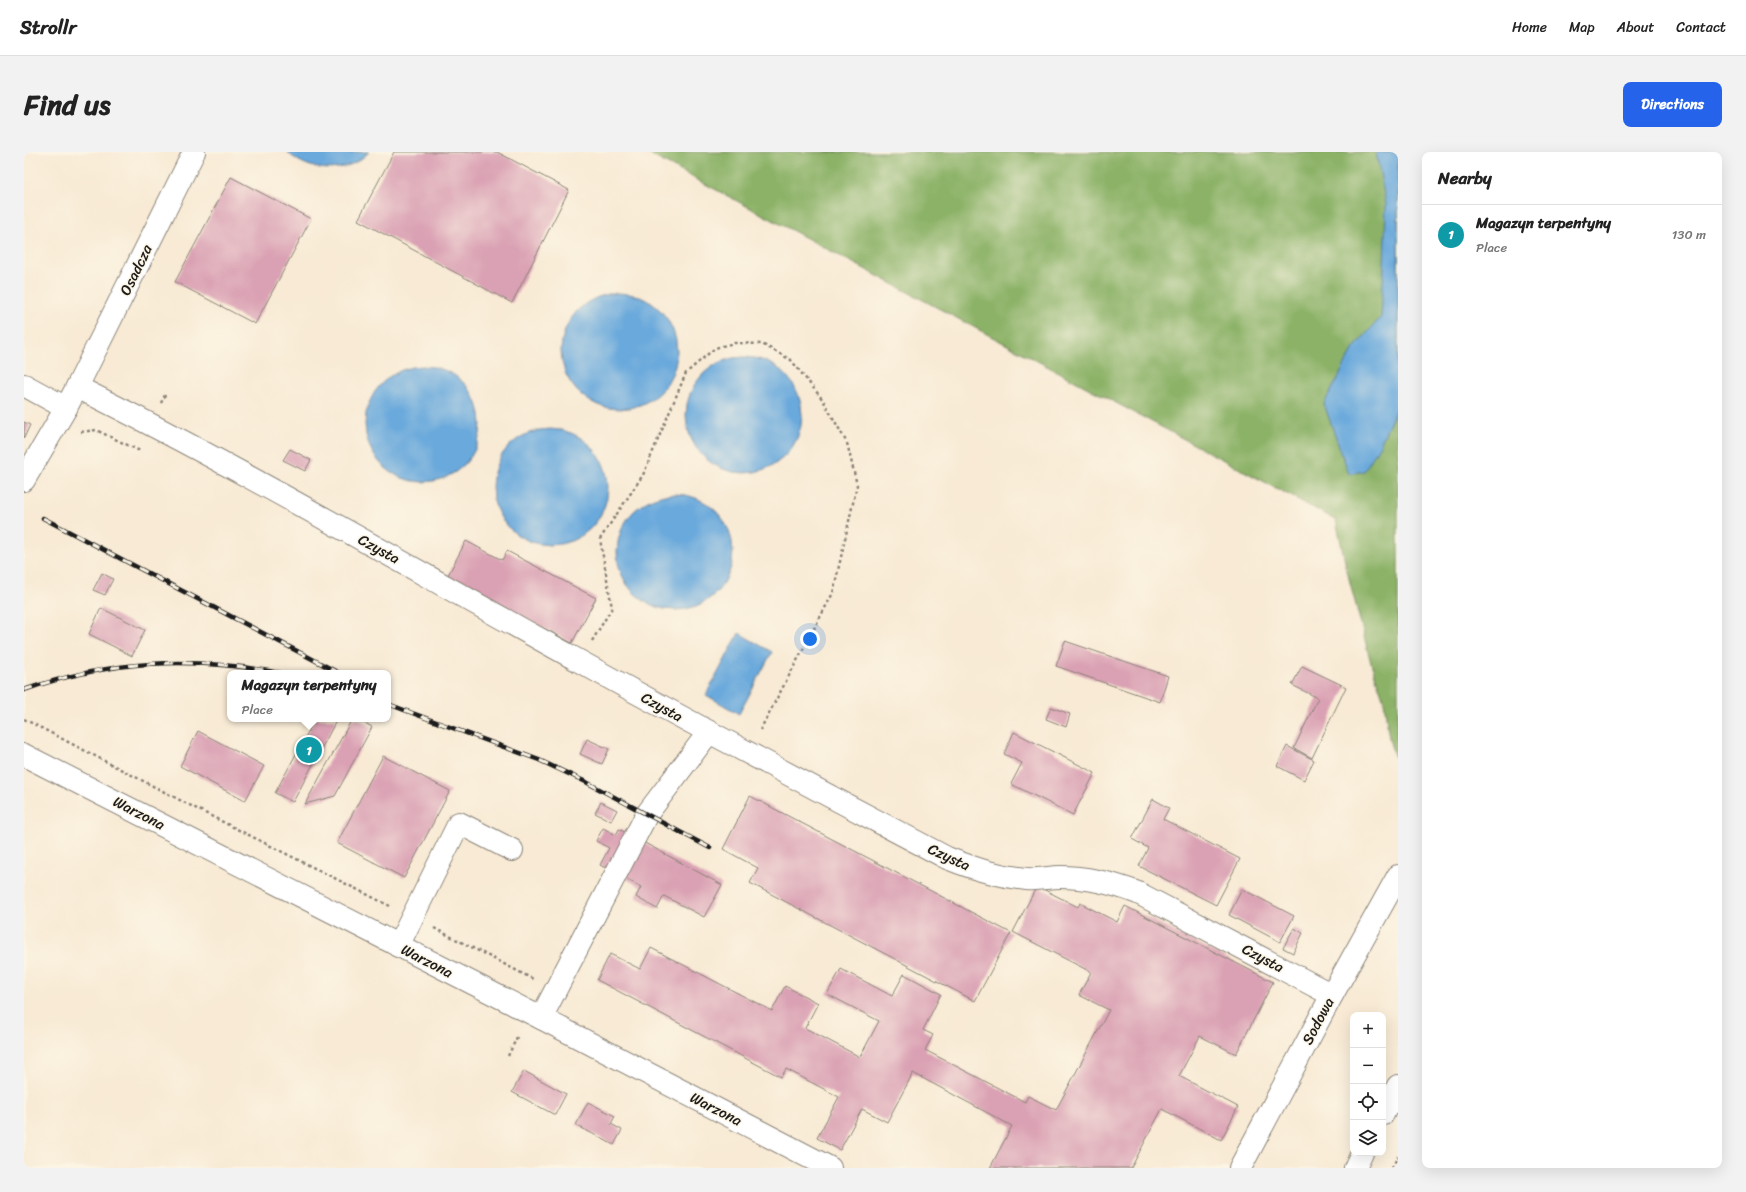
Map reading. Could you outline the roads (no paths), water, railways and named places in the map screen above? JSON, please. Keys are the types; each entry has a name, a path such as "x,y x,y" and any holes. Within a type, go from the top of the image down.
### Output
{"street":[{"name":"Osadcza","path":"77,387 194,152"},
{"path":"24,385 66,408"},
{"path":"24,480 77,387"},
{"name":"Czysta","path":"77,387 151,424 212,457 580,662 747,753 960,863 978,871 1007,877 1029,879 1077,877 1097,879 1120,886 1138,893 1332,995"},
{"path":"541,1018 647,814 709,732"},
{"name":"Warzona","path":"24,755 541,1018 830,1168"},
{"path":"398,946 458,823 512,850"},
{"name":"Sodowa","path":"1240,1168 1332,995 1398,876"},
{"path":"1386,1108 1398,1086"},
{"path":"1354,1168 1360,1156"}],"water":[{"path":"287,152 369,152 360,160 350,165 328,169 306,165"},
{"path":"1376,152 1398,152 1398,405 1379,447 1364,471 1349,474 1324,404 1354,348 1381,317 1386,205"},
{"path":"619,293 641,297 651,302 660,310 668,319 673,329 677,351 673,373 668,383 660,392 651,400 641,405 619,409 597,405 587,400 578,392 570,383 565,373 561,351 565,329 570,319 578,310 587,302 597,297"},
{"path":"744,357 766,361 776,366 785,374 793,383 798,393 802,415 798,437 793,447 785,456 776,464 766,469 744,473 722,469 712,464 703,456 695,447 690,437 686,415 690,393 695,383 703,374 712,366 722,361"},
{"path":"423,366 445,370 455,375 464,383 472,392 477,402 481,424 477,446 472,456 464,465 455,473 445,478 423,482 401,478 391,473 382,465 374,456 369,446 365,424 369,402 374,392 382,383 391,375 401,370"},
{"path":"550,429 572,433 582,438 591,446 599,455 604,465 608,487 604,509 599,519 591,528 582,536 572,541 550,545 528,541 518,536 509,528 501,519 496,509 492,487 496,465 501,455 509,446 518,438 528,433"},
{"path":"675,494 697,498 707,503 716,511 724,520 729,530 733,552 729,574 724,584 716,593 707,601 697,606 675,610 653,606 643,601 634,593 626,584 621,574 617,552 621,530 626,520 634,511 643,503 653,498"},
{"path":"739,633 772,652 739,714 706,695"}],"railway":[{"path":"43,518 333,670"},
{"path":"24,690 88,672 151,664 214,664 260,670"},
{"path":"391,705 539,760 586,782 710,848"}],"place":[{"name":"Magazyn terpentyny","path":"309,750"}]}
